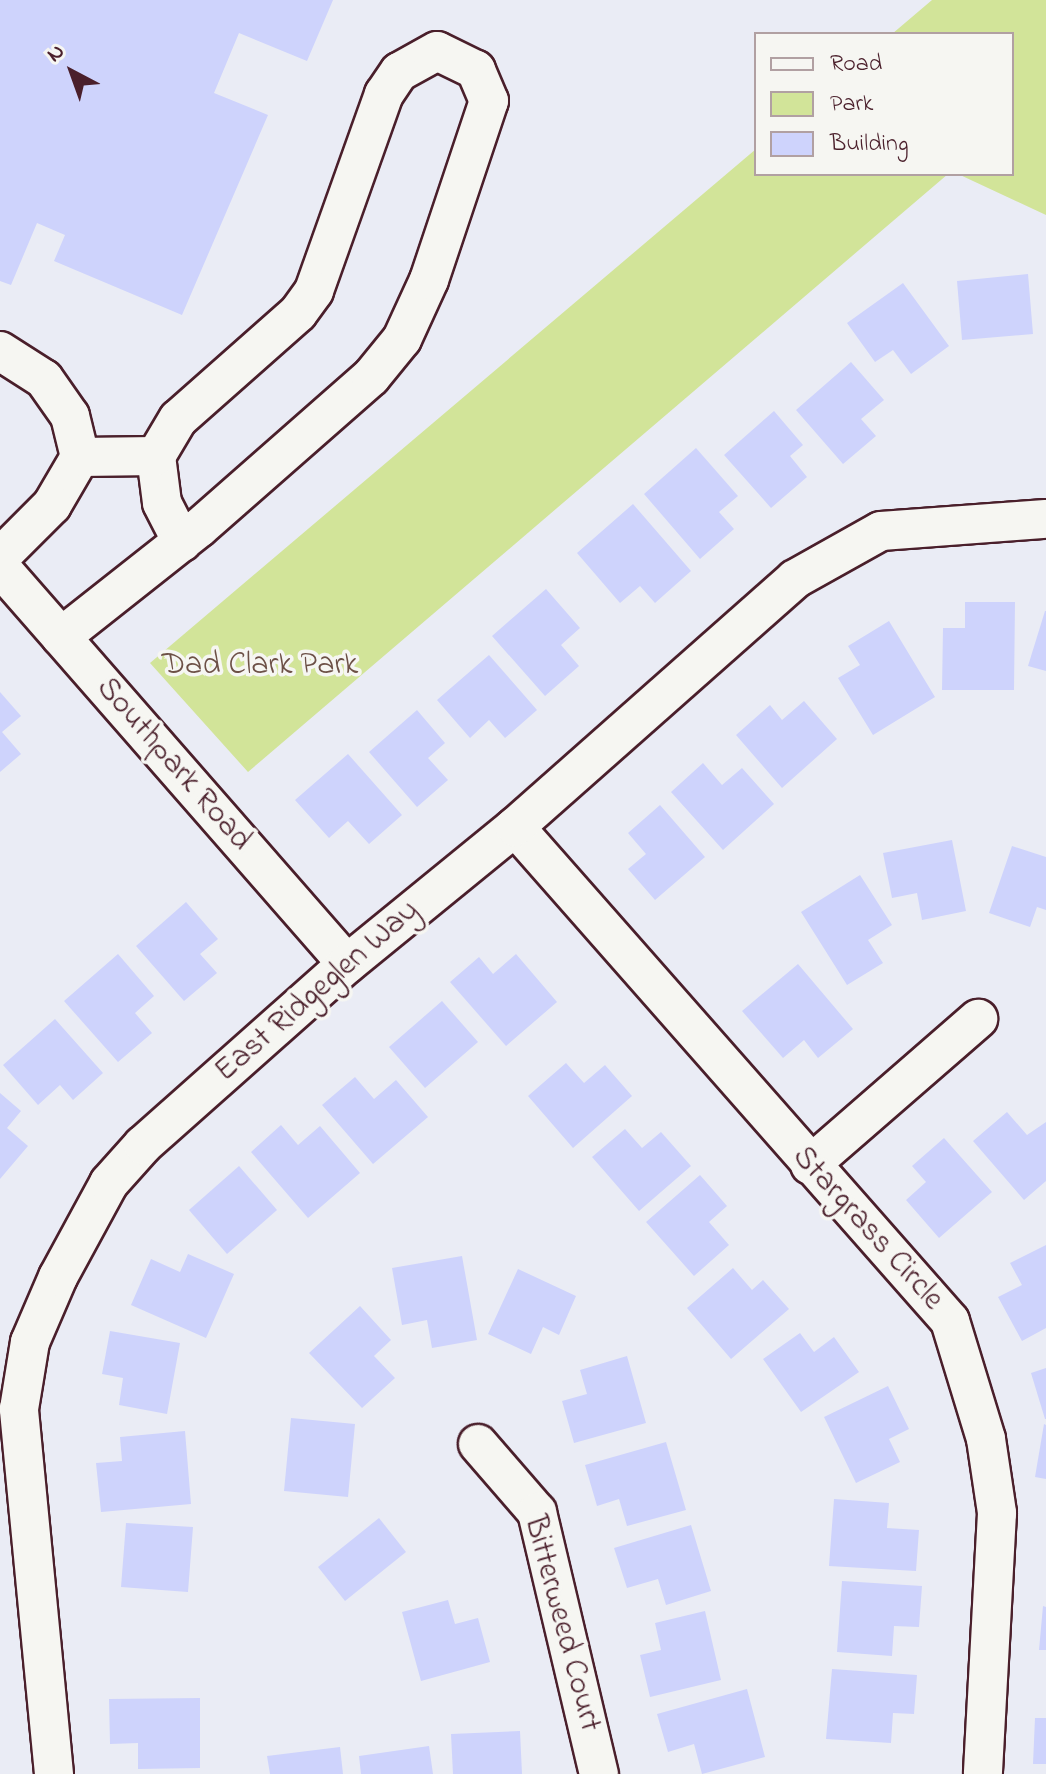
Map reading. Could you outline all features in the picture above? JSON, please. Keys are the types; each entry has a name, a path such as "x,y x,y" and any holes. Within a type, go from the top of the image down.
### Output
{"street":[{"path":"61,637 182,542 371,377 402,339 429,280 489,101 468,61 437,51 399,72 384,94 314,291 298,313 178,419 156,456 162,503 182,542"},
{"path":"0,351 44,379 70,416 80,457 52,505 0,557"},
{"path":"80,457 156,456"},
{"name":"East Ridgeglen Way","path":"54,1774 10,1409 30,1342 58,1277 109,1183 143,1145 347,964 515,827 795,579 881,531 1046,519"},
{"name":"Southpark Road","path":"0,567 347,964"},
{"name":"Stargrass Circle","path":"515,827 950,1321 986,1439 997,1513 983,1774"},
{"path":"810,1165 978,1019"},
{"name":"Bitterweed Court","path":"478,1444 537,1512 599,1774"}],"green space":[{"path":"932,0 1046,0 1046,215 962,176 1014,176 1014,32 894,32"},
{"name":"Dad Clark Park","path":"754,151 754,176 946,176 248,772 150,663"}],"building":[{"path":"0,0 333,0 307,61 239,33 214,93 268,115 182,315 54,261 65,235 37,223 11,285 0,281"},
{"path":"1028,274 1033,334 962,340 957,281"},
{"path":"903,283 949,346 911,374 893,350 875,362 847,323"},
{"path":"851,362 884,400 861,419 876,436 843,464 796,410"},
{"path":"774,411 803,445 790,456 807,477 771,508 724,455"},
{"path":"696,448 738,496 719,512 734,529 700,559 644,494"},
{"path":"633,504 691,571 655,603 640,586 620,603 577,553"},
{"path":"546,589 580,628 561,645 579,666 545,696 492,636"},
{"path":"965,602 1015,602 1014,690 942,690 943,628 965,628"},
{"path":"1046,611 1046,671 1028,666"},
{"path":"889,621 935,697 873,735 838,678 860,665 848,646"},
{"path":"489,655 537,710 505,738 489,720 470,738 437,700"},
{"path":"0,692 21,716 2,732 21,754 0,772"},
{"path":"804,701 837,739 782,788 736,735 770,705 782,720"},
{"path":"417,710 445,743 428,758 448,780 417,807 369,752"},
{"path":"348,754 402,815 369,844 348,821 329,838 295,800"},
{"path":"703,763 722,785 742,768 774,804 723,850 671,792"},
{"path":"660,805 705,857 655,900 628,869 646,854 628,833"},
{"path":"952,840 966,911 922,920 917,893 892,898 883,853"},
{"path":"1012,846 1046,857 1046,910 1037,907 1030,927 989,913"},
{"path":"860,875 892,925 868,940 883,963 847,985 801,912"},
{"path":"186,902 218,939 200,954 217,973 184,1001 136,946"},
{"path":"118,954 154,996 135,1013 152,1033 118,1062 64,1001"},
{"path":"516,954 557,1002 506,1046 450,982 479,957 493,974"},
{"path":"798,964 853,1029 818,1058 804,1040 783,1058 742,1011"},
{"path":"442,1001 478,1042 425,1088 389,1047"},
{"path":"55,1019 103,1073 73,1100 60,1085 38,1105 3,1065"},
{"path":"566,1063 584,1083 605,1065 632,1096 573,1148 528,1096"},
{"path":"355,1077 374,1099 396,1080 428,1117 373,1164 322,1105"},
{"path":"0,1093 21,1111 7,1128 28,1146 0,1179"},
{"path":"1007,1112 1027,1135 1046,1122 1046,1181 1024,1200 973,1141"},
{"path":"281,1125 298,1145 320,1126 360,1173 308,1218 251,1152"},
{"path":"625,1129 642,1148 661,1132 691,1166 639,1211 592,1157"},
{"path":"944,1138 992,1192 939,1238 906,1200 926,1182 912,1166"},
{"path":"239,1166 277,1210 227,1254 189,1210"},
{"path":"700,1175 727,1206 709,1222 729,1245 694,1276 646,1222"},
{"path":"1046,1245 1046,1328 1022,1341 998,1297 1022,1285 1010,1263"},
{"path":"188,1254 234,1274 206,1338 131,1305 151,1259 180,1272"},
{"path":"462,1256 477,1340 432,1348 427,1320 402,1325 392,1268"},
{"path":"733,1268 752,1290 763,1280 789,1309 731,1359 687,1308"},
{"path":"518,1269 576,1296 559,1335 543,1327 531,1354 488,1334"},
{"path":"360,1306 391,1340 374,1356 395,1378 362,1408 309,1353"},
{"path":"110,1331 180,1343 167,1414 119,1405 123,1378 102,1374"},
{"path":"800,1333 814,1352 834,1337 859,1372 801,1412 763,1359"},
{"path":"627,1356 646,1423 574,1443 562,1401 587,1394 580,1370"},
{"path":"1046,1368 1046,1419 1045,1419 1031,1373"},
{"path":"888,1386 909,1429 889,1439 900,1462 856,1483 824,1417"},
{"path":"291,1418 355,1424 348,1497 284,1491"},
{"path":"1046,1425 1046,1479 1035,1477"},
{"path":"185,1431 191,1504 101,1512 96,1463 122,1461 120,1437"},
{"path":"666,1442 686,1510 627,1526 619,1499 597,1506 585,1465"},
{"path":"834,1499 889,1503 887,1528 919,1530 916,1571 829,1566"},
{"path":"379,1518 406,1552 345,1601 318,1567"},
{"path":"126,1523 193,1527 188,1592 121,1587"},
{"path":"691,1525 711,1591 666,1605 658,1579 627,1588 614,1548"},
{"path":"842,1581 922,1586 919,1627 894,1626 892,1656 837,1652"},
{"path":"448,1600 455,1624 478,1618 490,1662 421,1681 402,1612"},
{"path":"1043,1606 1046,1607 1046,1650 1039,1650"},
{"path":"705,1611 721,1680 650,1697 640,1655 661,1650 655,1623"},
{"path":"832,1669 917,1675 914,1714 893,1713 891,1743 826,1739"},
{"path":"747,1689 765,1757 702,1774 694,1744 668,1752 657,1714"},
{"path":"200,1698 200,1768 138,1769 138,1743 110,1744 109,1699"},
{"path":"1035,1718 1046,1718 1046,1764 1033,1764"},
{"path":"520,1731 522,1774 453,1774 451,1734"},
{"path":"429,1746 433,1774 361,1774 359,1756"},
{"path":"340,1747 343,1774 270,1774 267,1756"}]}
